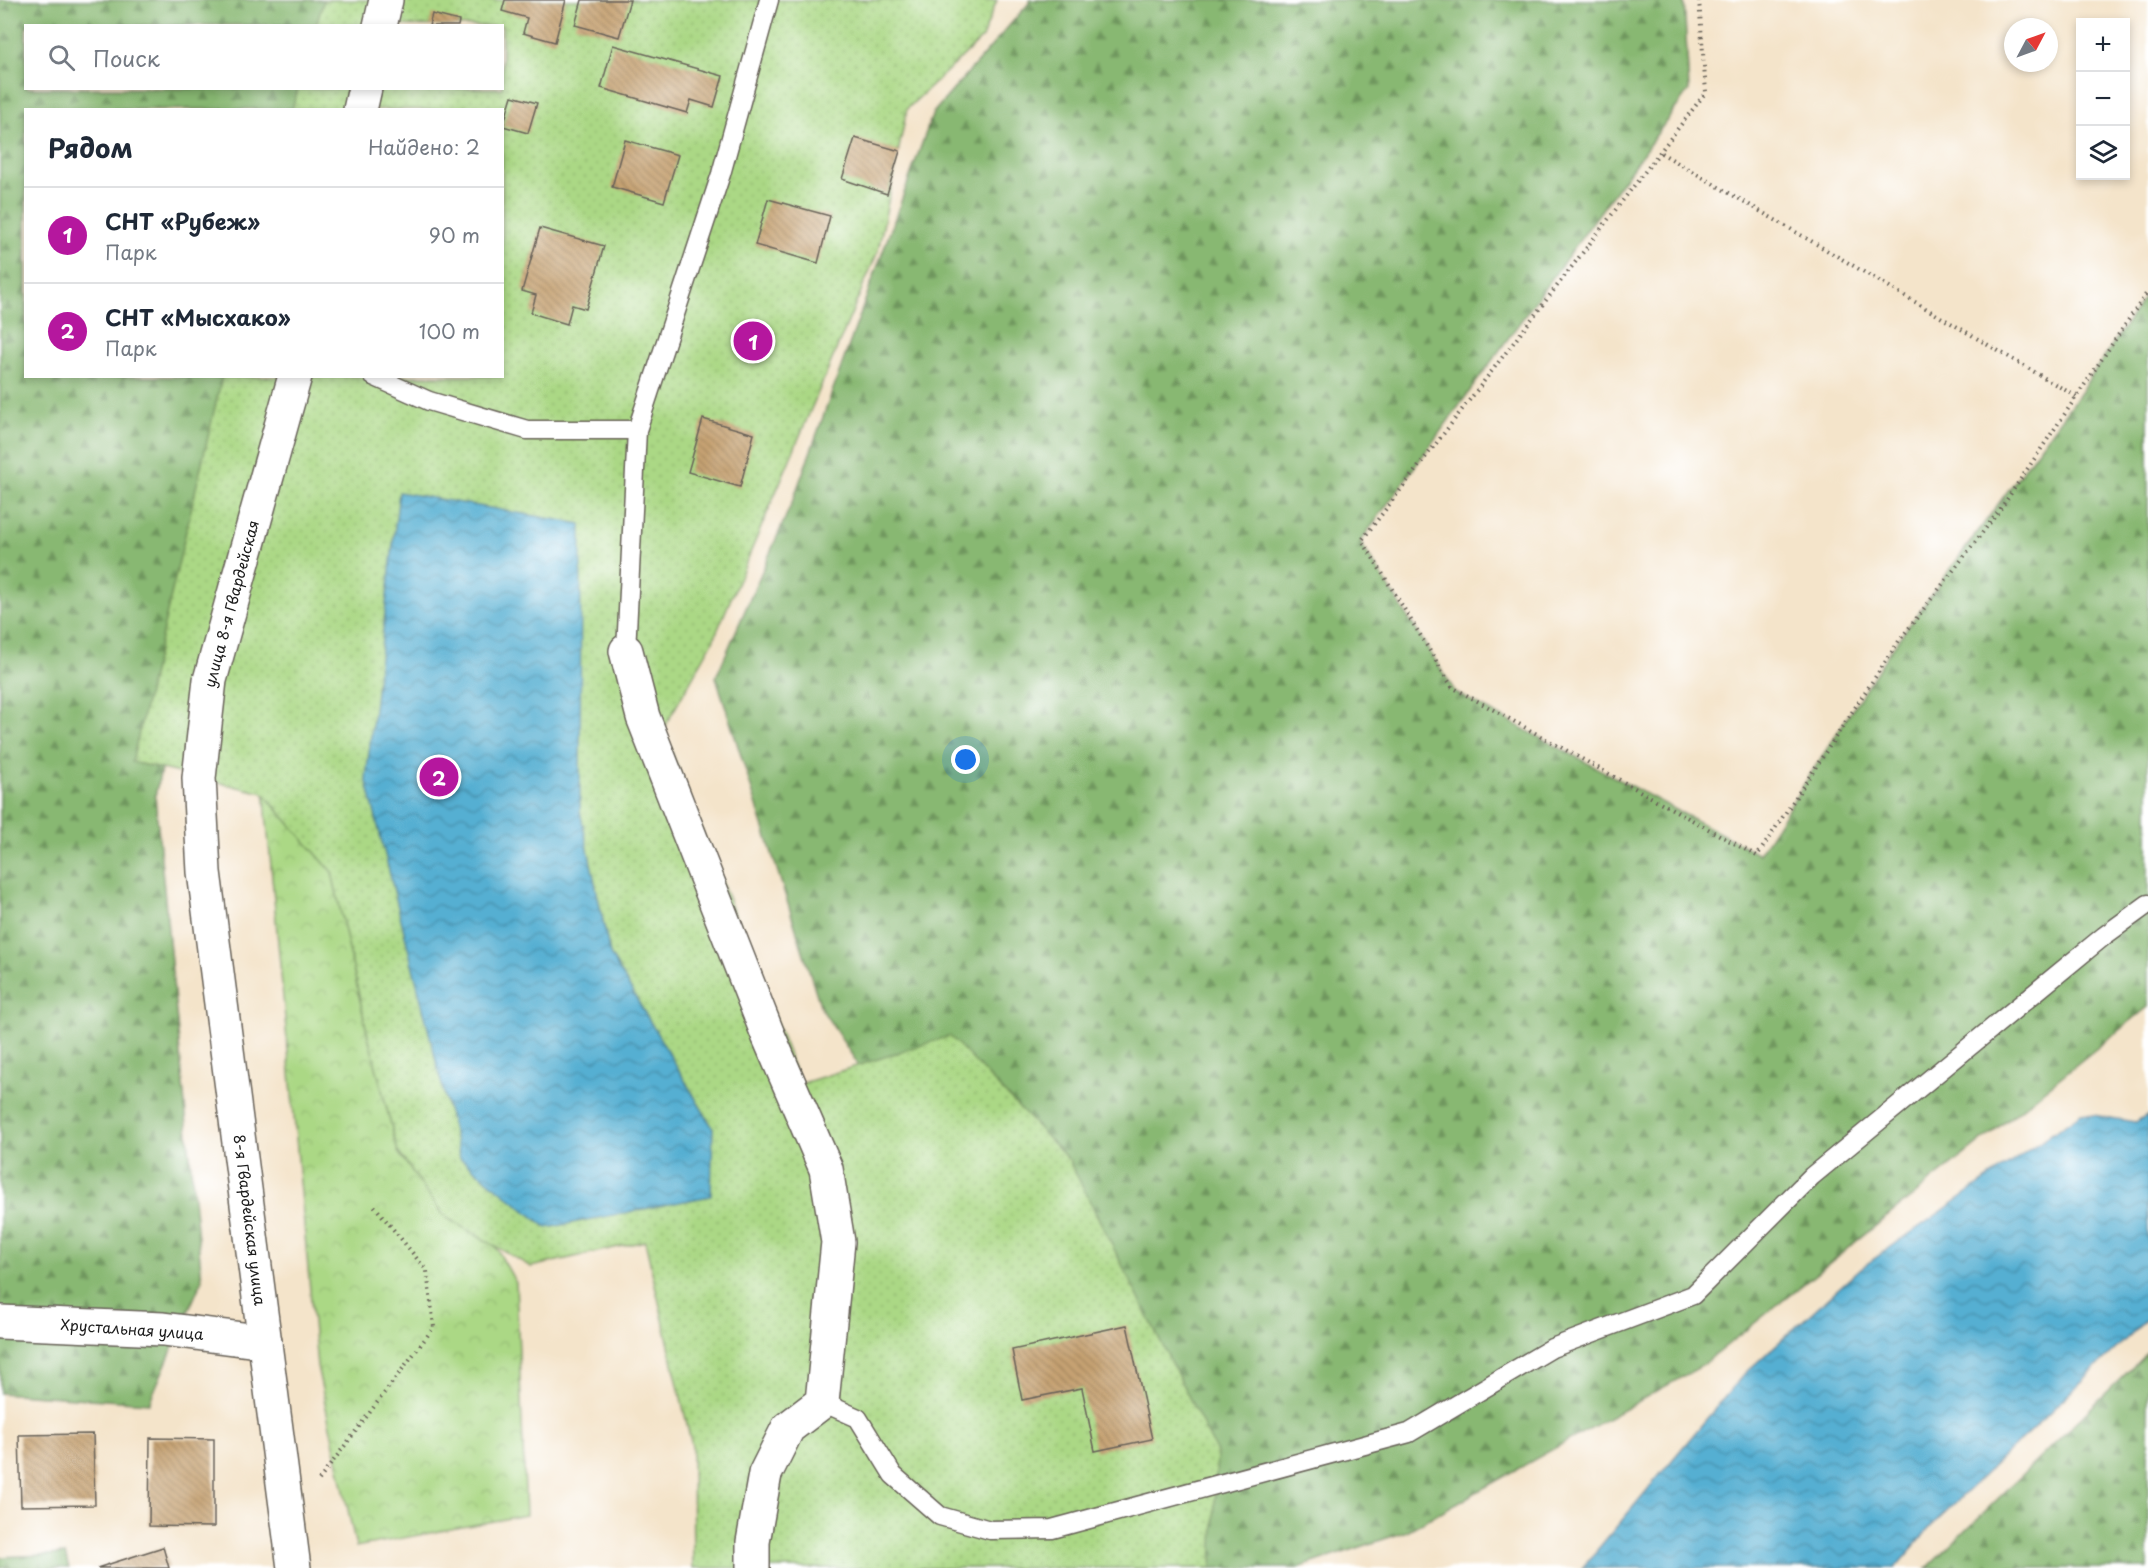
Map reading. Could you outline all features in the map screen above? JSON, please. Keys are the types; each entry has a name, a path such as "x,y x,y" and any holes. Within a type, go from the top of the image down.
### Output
{"street":[{"path":"380,24 386,0"},
{"path":"360,108 365,90"},
{"name":"улица 8-я Гвардейская","path":"204,872 199,778 210,680 294,378"},
{"path":"626,651 648,728 768,1035 825,1169 838,1242 822,1402 788,1428 765,1474 753,1542 753,1568"},
{"name":"8-я Гвардейская улица","path":"204,872 294,1568"},
{"name":"Хрустальная улица","path":"0,1322 163,1329 265,1342"}],"lane":[{"path":"626,651 637,430 721,174 769,0"},
{"path":"378,378 429,400 527,430 637,430"},
{"path":"822,1402 858,1418 893,1475 940,1516 990,1530 1052,1529 1409,1433 1552,1348 1693,1295 1812,1176 2104,936 2148,904"}],"path":[{"path":"1699,0 1706,92 1362,540 1452,687 1757,856 1899,641 1999,511 2148,291"},
{"path":"1661,153 2076,397"},
{"path":"288,1522 434,1327 427,1271 372,1203"}],"green space":[{"path":"0,0 337,0 331,24 24,24 24,90 317,90 312,108 24,108 24,378 251,378 155,796 202,1280 149,1403 0,1393"},
{"path":"324,0 997,0 982,38 907,109 878,251 713,641 663,730 800,1084 950,1036 1069,1160 1217,1453 1212,1568 693,1568 692,1446 645,1241 531,1267 445,1217 398,1152 367,1032 332,872 263,793 132,762 222,378 504,378 504,108 292,108 298,90 504,90 504,24 316,24"},
{"path":"1029,0 1684,0 1689,90 1360,542 1456,693 1759,854 1888,654 2079,394 2148,292 2148,1007 1700,1367 1405,1532 1298,1568 812,1568 945,1197 821,1008 716,677 793,500 933,113 1029,3"},
{"path":"560,468 469,1199 516,1283 526,1515 356,1547 317,1366 261,758"},
{"path":"2148,1352 2148,1568 1927,1568"},
{"path":"65,1554 69,1568 0,1568 0,1557"}],"water":[{"path":"399,492 581,524 580,811 610,954 713,1128 711,1196 547,1228 460,1158 366,778"},
{"path":"2081,1113 2135,1122 2148,1115 2148,1318 1934,1523 1895,1568 1582,1568 1744,1374 1861,1268"}],"building":[{"path":"505,0 566,0 555,42 523,33 527,18 502,11"},
{"path":"582,0 630,0 619,37 575,25"},
{"path":"432,14 459,21 458,24 430,24"},
{"path":"613,45 723,76 714,107 691,100 687,113 601,88"},
{"path":"512,96 537,103 528,133 504,126"},
{"path":"855,138 900,151 887,194 842,179"},
{"path":"625,140 678,155 664,202 612,187"},
{"path":"768,199 830,216 818,263 755,245"},
{"path":"540,228 604,246 586,309 572,305 567,324 531,313 536,295 522,291"},
{"path":"703,419 754,434 740,487 688,472"},
{"path":"1127,1325 1152,1439 1095,1451 1082,1388 1022,1400 1012,1350"},
{"path":"93,1434 95,1505 21,1506 19,1435"},
{"path":"150,1438 214,1439 214,1527 149,1526"},
{"path":"163,1547 169,1568 97,1568"}],"place":[{"name":"СНТ «Рубеж»","path":"753,341"},
{"name":"СНТ «Мысхако»","path":"439,777"}]}
